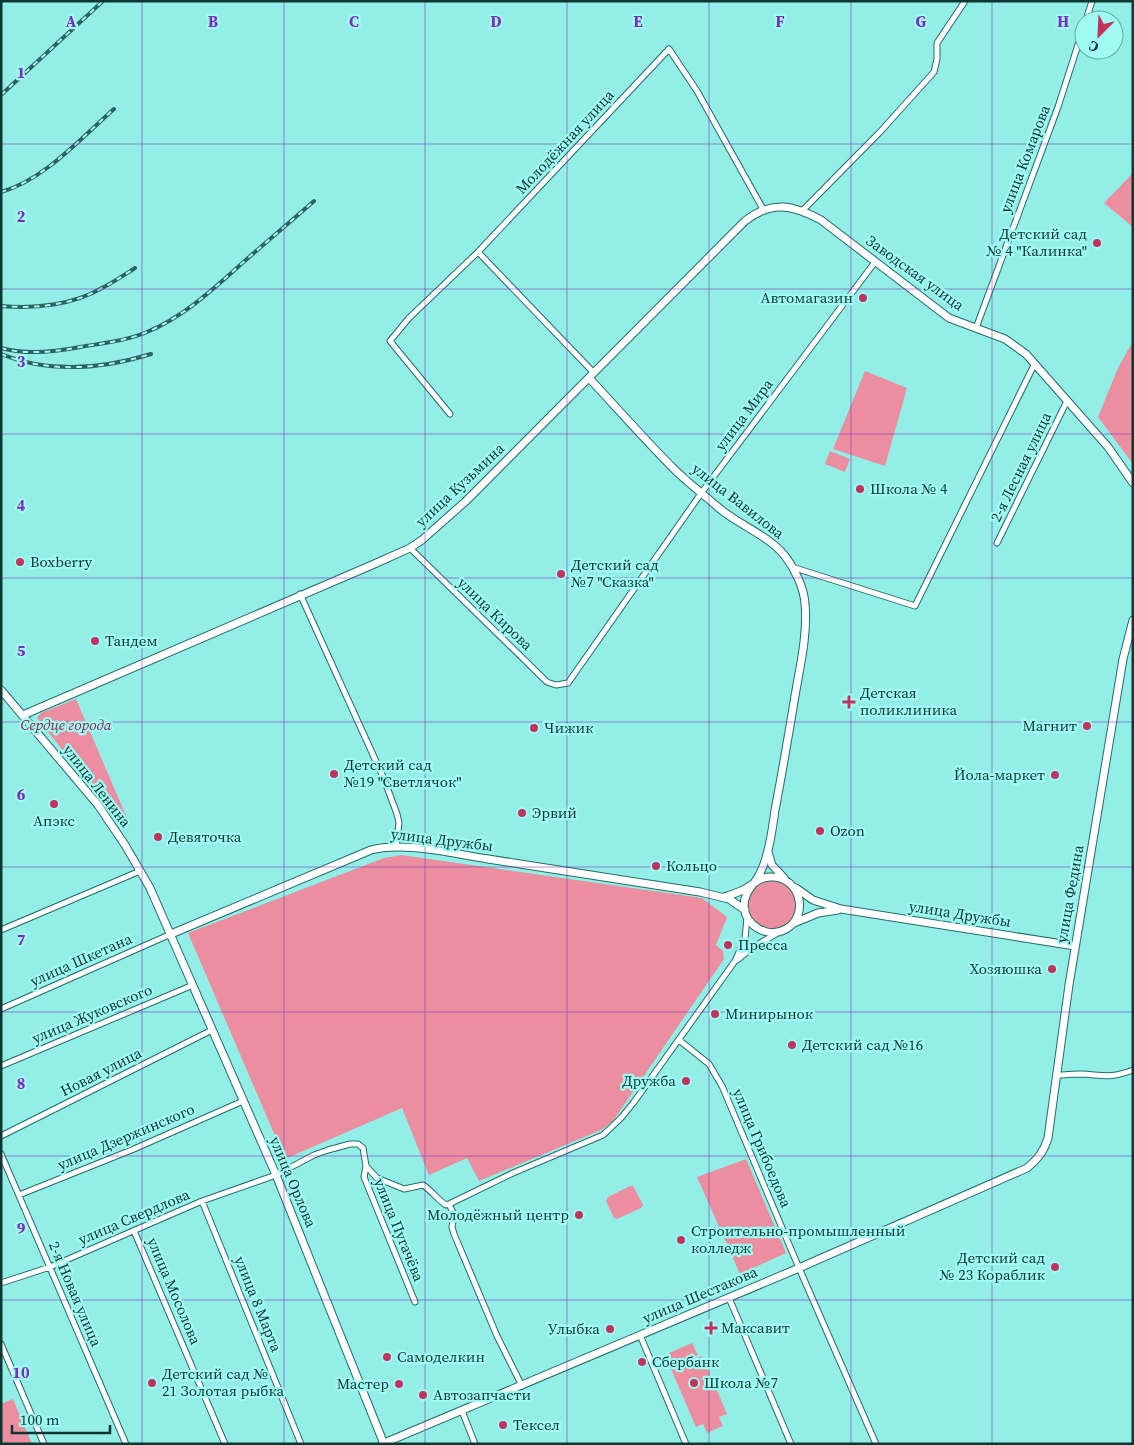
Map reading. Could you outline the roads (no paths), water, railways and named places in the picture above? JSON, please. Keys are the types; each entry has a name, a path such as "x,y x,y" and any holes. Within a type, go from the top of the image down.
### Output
{"main road":[{"name":"Заводская улица","path":"763,209 785,207 803,210 821,220 950,318 1013,342 1035,363 1108,447 1133,483"},
{"name":"улица Кузьмина","path":"23,715 410,548 442,524 745,221 763,209"},
{"name":"улица Вавилова","path":"592,376 674,468 734,520 777,548 792,566 803,592 805,629 783,769 768,852 754,883"},
{"name":"улица Федина","path":"1027,1168 1038,1159 1046,1146 1075,946 1123,659 1133,620"},
{"name":"улица Ленина","path":"1,690 98,805 140,871 171,934"},
{"name":"улица Дружбы","path":"171,934 383,846 396,846 624,880 724,897"},
{"path":"768,852 772,866 796,890 800,901 798,914 792,924"},
{"path":"724,897 742,890 761,878 770,876 789,882 814,900 841,909"},
{"path":"754,883 745,898 746,913 750,922 761,930 781,931 818,913 841,909"},
{"path":"724,897 746,913"},
{"name":"улица Дружбы","path":"841,909 1075,946"},
{"name":"улица Орлова","path":"171,934 276,1175 384,1444"},
{"name":"улица Шестакова","path":"384,1444 799,1268 1027,1168"}],"street":[{"path":"803,210 880,132 934,72 937,59 937,42 965,1"},
{"name":"Молодёжная улица","path":"478,252 670,49 697,91 763,209"},
{"name":"улица Комарова","path":"976,328 1058,107 1074,57"},
{"path":"450,414 390,341 410,318 478,252"},
{"name":"улица Вавилова","path":"478,252 592,376"},
{"name":"улица Мира","path":"568,683 702,492 875,262"},
{"path":"792,566 915,606 1035,363"},
{"name":"2-я Лесная улица","path":"997,543 1067,401"},
{"name":"улица Кирова","path":"410,548 547,682 556,685 568,683"},
{"path":"300,594 384,779 399,823 396,846"},
{"path":"1,930 140,871"},
{"path":"522,1386 496,1336 454,1234 452,1227 454,1216 449,1204 513,1173 603,1135 621,1118 735,962 745,939 746,913"},
{"path":"735,962 753,947 781,931"},
{"name":"улица Шкетана","path":"1,1009 171,934"},
{"name":"улица Жуковского","path":"1,1066 193,985"},
{"name":"Новая улица","path":"1,1136 212,1030"},
{"name":"улица Грибоедова","path":"679,1040 705,1060 716,1074 876,1444"},
{"path":"1056,1075 1081,1074 1102,1077 1123,1074 1133,1070"},
{"name":"улица Дзержинского","path":"19,1195 134,1149 244,1101"},
{"name":"улица Пугачёва","path":"276,1175 314,1155 350,1144 358,1144 364,1148 366,1166 364,1177 415,1302"},
{"name":"2-я Новая улица","path":"1,1154 126,1444"},
{"name":"улица Пугачёва","path":"366,1166 377,1178 397,1187 404,1189 423,1185 436,1195 441,1202 449,1204"},
{"name":"улица Свердлова","path":"1,1283 50,1267 202,1202 276,1175"},
{"name":"улица 8 Марта","path":"202,1202 301,1444"},
{"name":"улица Мосолова","path":"134,1232 225,1444"},
{"path":"729,1298 791,1444"},
{"path":"640,1336 686,1444"},
{"path":"1,1344 44,1444"},
{"path":"462,1411 476,1444"}],"railway":[{"path":"1,95 103,1"},
{"path":"1,192 17,186 47,168 114,109"},
{"path":"1,348 20,352 61,350 123,340 160,326 185,311 207,294 314,201"},
{"path":"1,306 27,307 66,302 91,294 135,268"},
{"path":"1,354 38,365 57,367 95,366 151,354"}],"place":[{"name":"Детский сад № 4 \"Калинка\"","path":"1097,243"},
{"name":"Автомагазин","path":"863,298"},
{"name":"Школа № 4","path":"860,489"},
{"name":"Boxberry","path":"20,562"},
{"name":"Детский сад №7 \"Сказка\"","path":"561,574"},
{"name":"Тандем","path":"95,641"},
{"name":"Детская поликлиника","path":"849,702"},
{"name":"Магнит","path":"1087,726"},
{"name":"Чижик","path":"534,728"},
{"name":"Детский сад №19 \"Светлячок\"","path":"334,774"},
{"name":"Йола-маркет","path":"1055,775"},
{"name":"Апэкс","path":"54,804"},
{"name":"Эрвий","path":"522,813"},
{"name":"Ozon","path":"820,831"},
{"name":"Девяточка","path":"158,837"},
{"name":"Кольцо","path":"656,866"},
{"name":"Пресса","path":"728,945"},
{"name":"Хозяюшка","path":"1052,969"},
{"name":"Минирынок","path":"715,1014"},
{"name":"Детский сад №16","path":"792,1045"},
{"name":"Дружба","path":"686,1081"},
{"name":"Молодёжный центр","path":"579,1215"},
{"name":"Строительно-промышленный колледж","path":"681,1240"},
{"name":"Детский сад № 23 Кораблик","path":"1055,1267"},
{"name":"Максавит","path":"711,1328"},
{"name":"Улыбка","path":"610,1329"},
{"name":"Самоделкин","path":"387,1357"},
{"name":"Сбербанк","path":"642,1362"},
{"name":"Детский сад № 21 Золотая рыбка","path":"152,1383"},
{"name":"Школа №7","path":"694,1383"},
{"name":"Мастер","path":"399,1384"},
{"name":"Автозапчасти","path":"423,1395"},
{"name":"Тексел","path":"503,1425"}],"park label":[{"name":"Сердце города","path":"66,725"}]}
